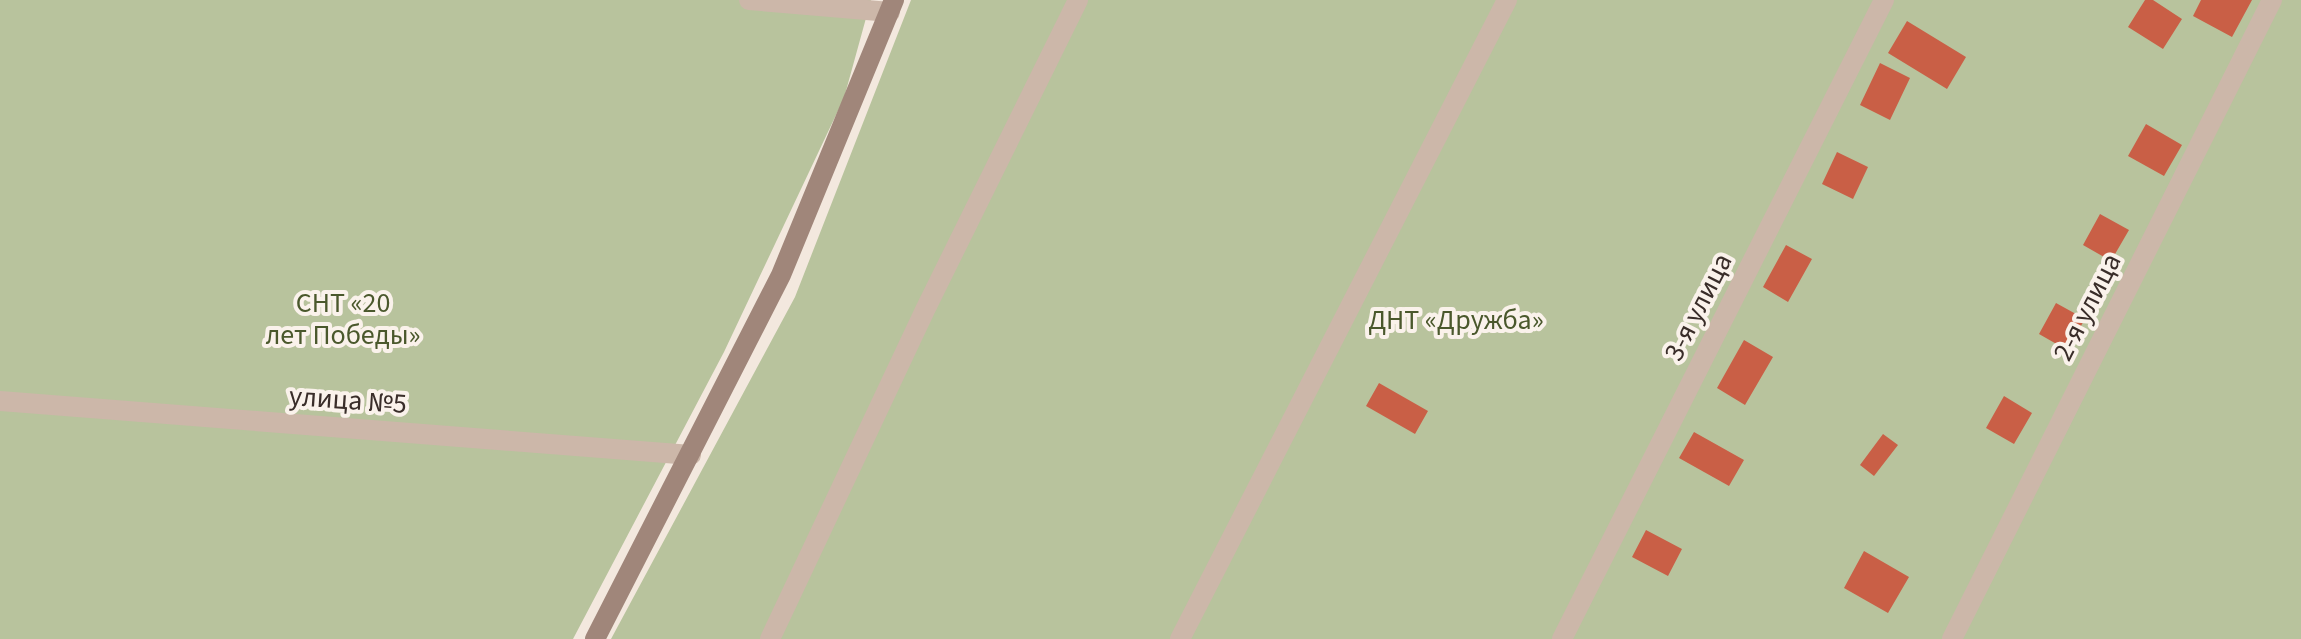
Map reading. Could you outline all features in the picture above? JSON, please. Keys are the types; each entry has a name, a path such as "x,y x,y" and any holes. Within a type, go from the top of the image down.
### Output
{"street":[{"path":"595,639 781,275 892,6 749,0"},
{"path":"770,639 925,310 1078,0"},
{"path":"1180,639 1507,0"},
{"name":"3-я улица","path":"1562,639 1884,0"},
{"name":"2-я улица","path":"1952,639 2272,0"},
{"name":"улица №5","path":"0,401 691,455"}],"green space":[{"name":"СНТ «20 лет Победы»","path":"0,0 871,0 844,98 724,352 573,639 0,639"},
{"name":"ДНТ «Дружба»","path":"911,0 2301,0 2301,639 611,639 795,297"}],"building":[{"path":"2145,0 2153,0 2182,19 2163,49 2128,27"},
{"path":"2201,0 2252,0 2232,37 2193,16"},
{"path":"1907,21 1966,57 1947,89 1888,53"},
{"path":"1880,63 1910,78 1890,120 1860,105"},
{"path":"2146,124 2182,145 2164,176 2128,156"},
{"path":"1837,152 1868,167 1853,199 1822,184"},
{"path":"2100,214 2129,230 2111,261 2083,245"},
{"path":"1786,245 1812,259 1788,302 1763,287"},
{"path":"2056,303 2085,319 2067,350 2039,334"},
{"path":"1744,340 1773,357 1745,405 1717,388"},
{"path":"1379,383 1428,411 1415,434 1366,406"},
{"path":"2004,396 2032,413 2014,444 1986,428"},
{"path":"1694,432 1744,460 1729,486 1679,458"},
{"path":"1883,434 1898,445 1874,476 1860,465"},
{"path":"1646,530 1682,549 1668,576 1632,557"},
{"path":"1864,551 1909,577 1888,613 1844,588"}]}
